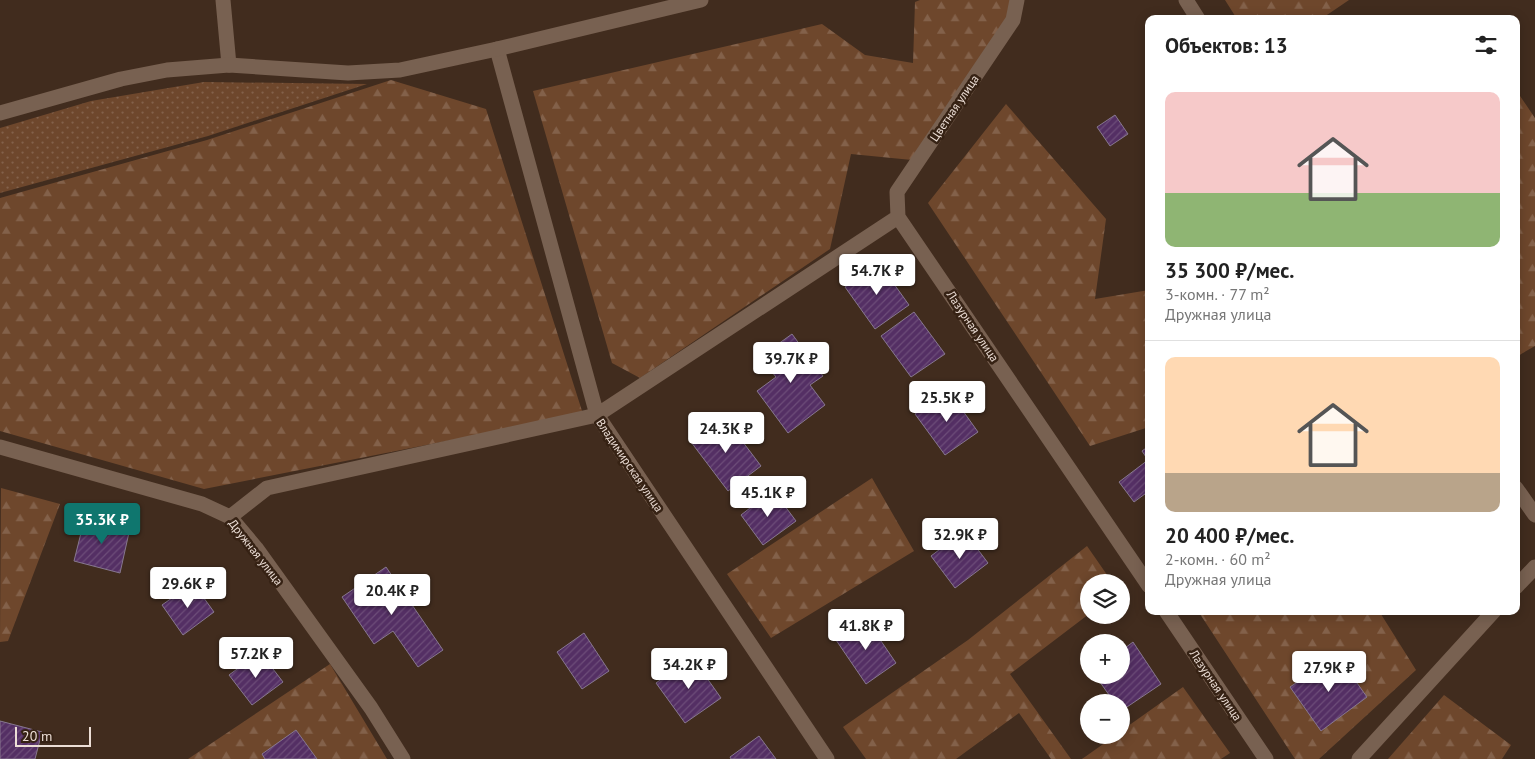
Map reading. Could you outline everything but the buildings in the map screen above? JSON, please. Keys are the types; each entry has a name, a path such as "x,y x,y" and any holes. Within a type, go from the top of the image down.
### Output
{"street":[{"path":"223,0 229,65"},
{"path":"0,113 121,79 158,72 229,65 348,74 400,70 497,49 701,0"},
{"name":"Цветная улица","path":"898,217 898,192 1013,20 1017,0"},
{"path":"1186,0 1195,15"},
{"path":"497,49 597,415 898,217"},
{"name":"Лазурная улица","path":"898,217 1145,580"},
{"name":"Владимирская улица","path":"230,517 268,488 597,415 827,759"},
{"name":"Дружная улица","path":"0,447 202,504 230,517 256,548 371,708 404,759"},
{"path":"1520,494 1535,515"},
{"path":"1520,583 1535,567"},
{"name":"Лазурная улица","path":"1169,615 1266,759"},
{"path":"1359,759 1490,615"}],"green space":[{"path":"920,0 1011,0 1010,24 912,160 851,154 830,249 640,378 612,363 533,91 822,24 865,55 913,63 915,2"},
{"path":"1225,0 1349,0 1327,15 1234,15"},
{"path":"391,80 486,109 583,414 204,489 0,431 0,198 207,140"},
{"path":"204,82 367,84 208,136 0,193 0,128 91,101"},
{"path":"1520,96 1535,118 1535,346 1520,355"},
{"path":"1006,104 1106,219 1095,299 1145,291 1145,428 1090,446 928,203"},
{"path":"872,478 914,551 771,638 727,574"},
{"path":"1,488 60,504 8,641 0,642"},
{"path":"1087,546 1106,574 1080,574 1080,621 1010,674 1071,759 1051,759 1019,713 956,759 866,759 843,727 968,640"},
{"path":"1201,615 1382,615 1416,670 1319,759 1295,759"},
{"path":"330,664 387,759 188,759"},
{"path":"1183,687 1230,753 1221,759 1082,759 1103,744 1130,744 1130,725"},
{"path":"1444,695 1511,745 1502,759 1388,759"}]}
